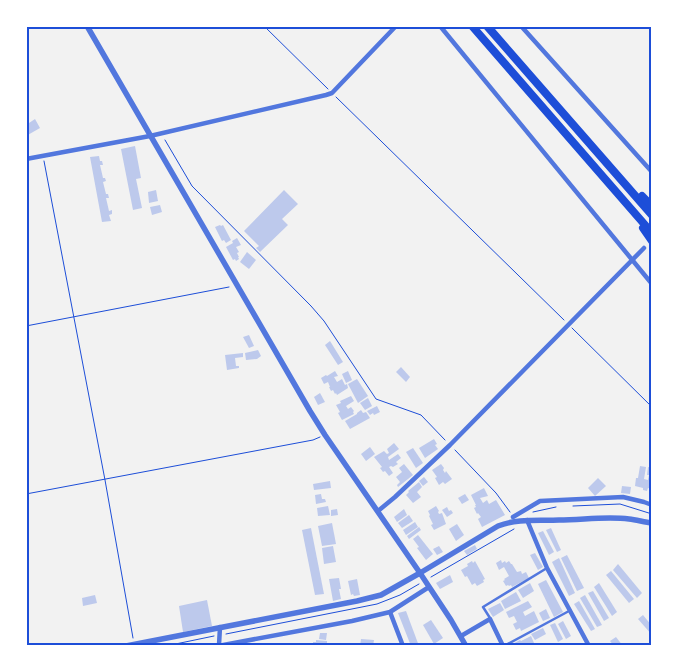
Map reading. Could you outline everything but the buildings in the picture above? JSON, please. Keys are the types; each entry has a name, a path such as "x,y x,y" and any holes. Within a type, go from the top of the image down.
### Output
{"highway":[{"path":"472,26 652,233"},
{"path":"487,26 652,215"},
{"path":"593,147 652,206"},
{"path":"630,207 652,241"}],"street":[{"path":"87,26 325,435 420,573 466,646"},
{"path":"26,160 150,136 326,95 332,92 396,26"},
{"path":"440,26 652,284"},
{"path":"521,26 652,172"},
{"path":"378,511 450,445 644,248"},
{"path":"512,517 540,501 623,497 652,505"},
{"path":"126,646 381,595 498,526 515,521 608,518 652,523"},
{"path":"527,520 547,568 589,646"},
{"path":"220,627 218,646 352,622 390,612 429,587"},
{"path":"390,612 403,646"},
{"path":"461,636 490,619 503,646"}],"lane":[{"path":"490,619 483,607 547,568"},
{"path":"503,646 570,610"}],"path":[{"path":"264,26 652,407"},
{"path":"160,133 192,186 324,321 376,399 421,414 496,493 512,517"},
{"path":"43,156 105,480 134,644"},
{"path":"26,326 237,285"},
{"path":"26,494 313,440 325,435"},
{"path":"647,646 652,641"}]}
